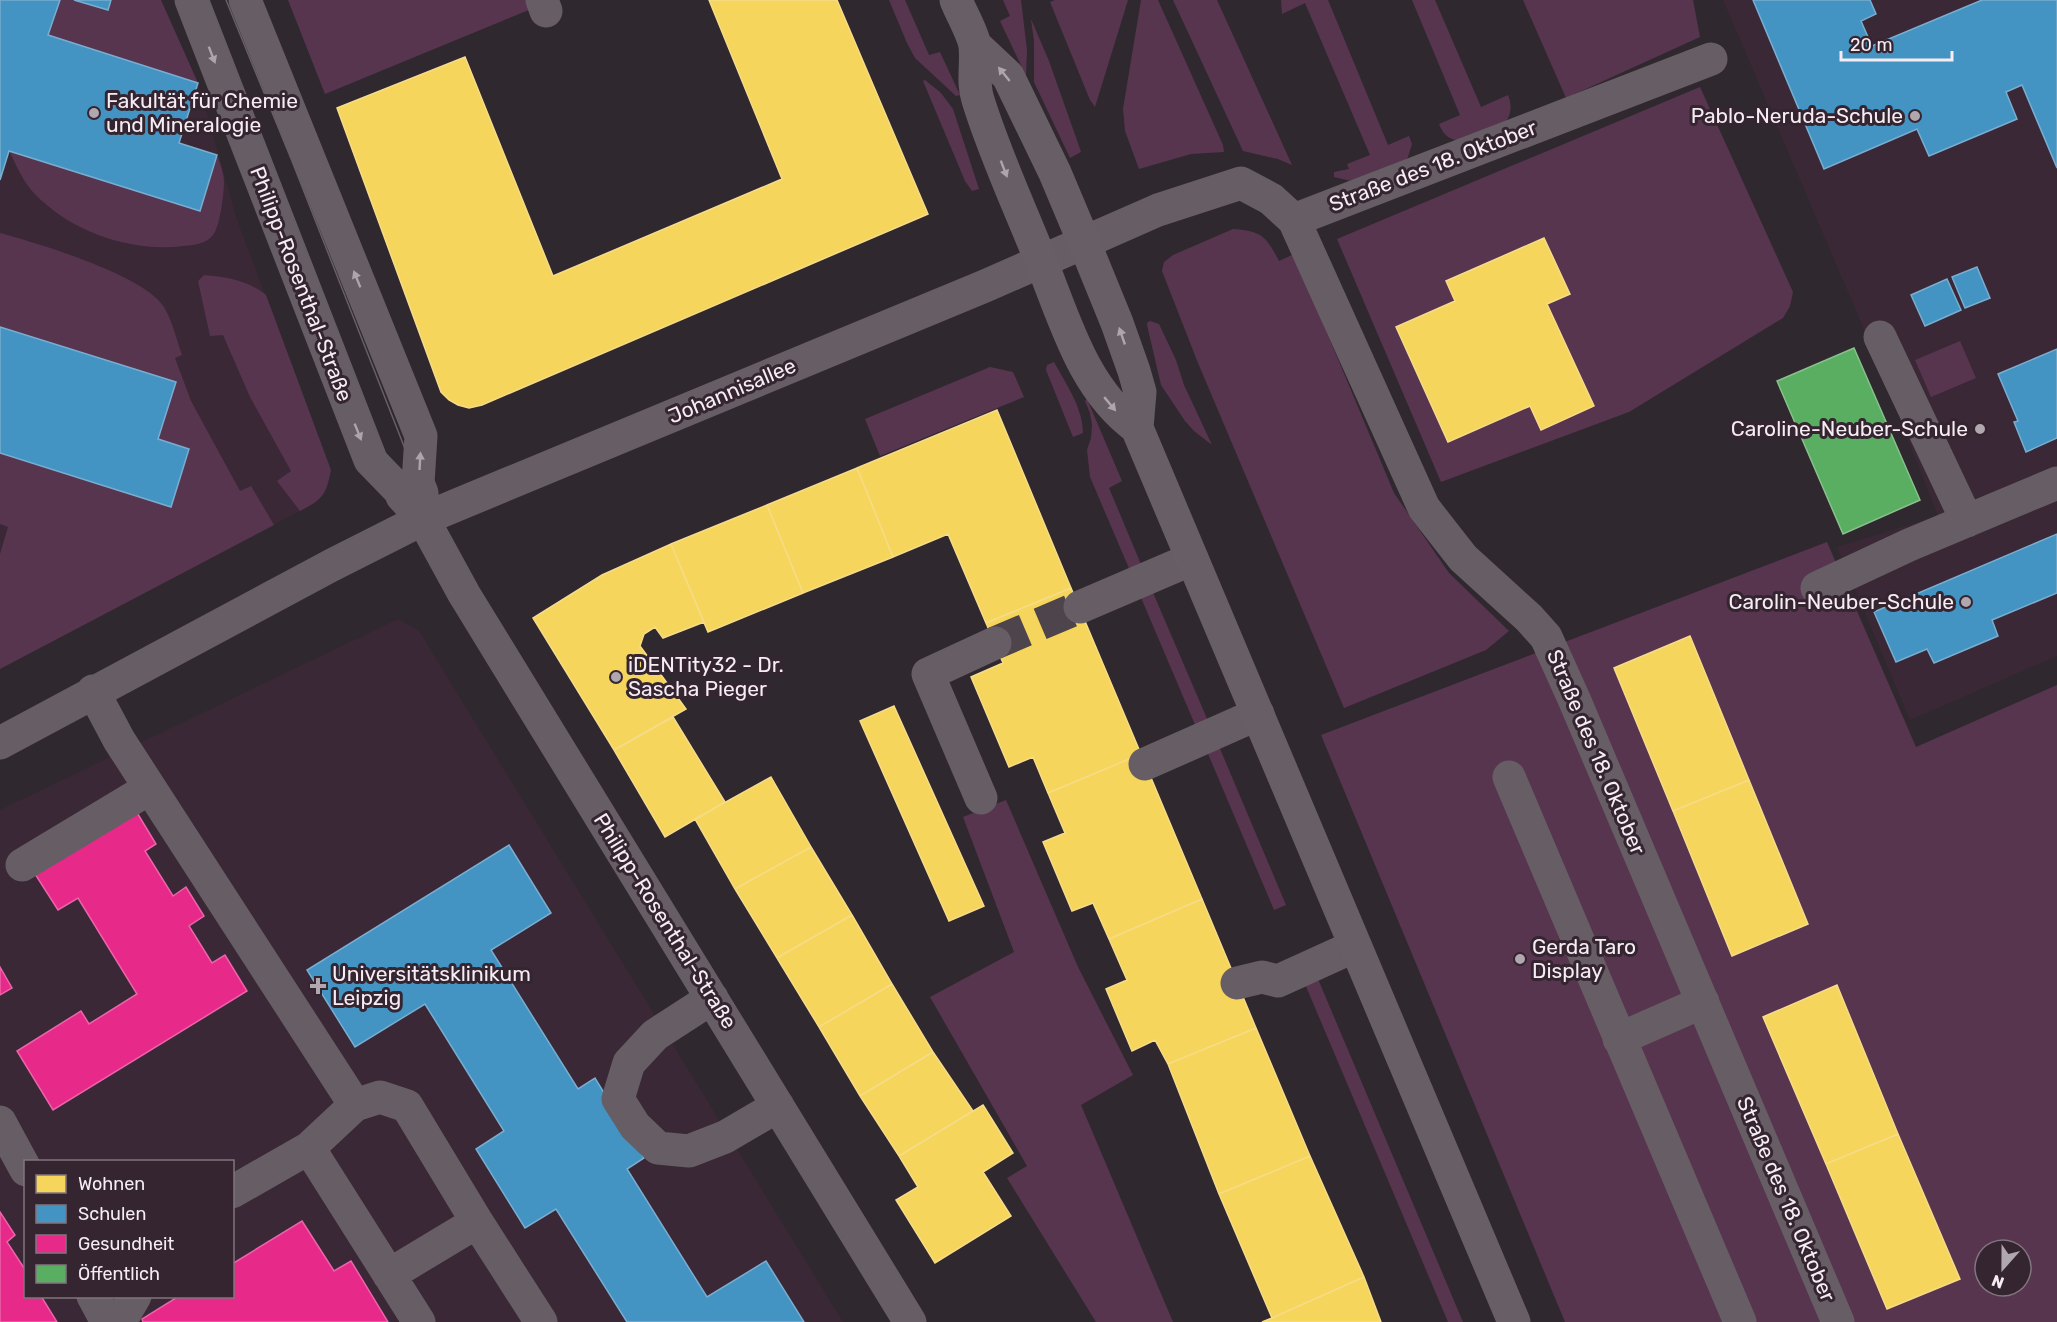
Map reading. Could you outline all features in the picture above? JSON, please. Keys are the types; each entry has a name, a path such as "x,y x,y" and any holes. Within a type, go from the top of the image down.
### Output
{"main road":[{"path":"956,0 975,45 1008,76 1055,173 1117,323 1134,371 1140,392 1137,428 1514,1322"},
{"path":"975,45 974,84 978,101 1073,342 1089,374 1108,403 1122,418 1137,428"}],"street":[{"name":"Philipp-Rosenthal-Straße","path":"190,0 370,460 423,519 464,594 910,1322"},
{"name":"Philipp-Rosenthal-Straße","path":"244,0 421,436 418,483 422,493 423,519"},
{"name":"Straße des 18. Oktober","path":"1294,220 1711,59"},
{"name":"Straße des 18. Oktober","path":"1041,261 1158,210 1241,183 1271,199 1294,220 1424,508 1463,558 1529,618 1546,637 1838,1322"},
{"name":"Johannisallee","path":"0,743 93,691 423,519 1041,261"},
{"path":"1880,337 1966,521"},
{"path":"1817,588 2057,483"},
{"path":"1080,608 1192,559"},
{"path":"981,798 928,674 995,644"},
{"path":"93,691 119,740 355,1105"},
{"path":"1145,764 1258,714"},
{"path":"1509,777 1740,1322"},
{"path":"22,866 150,788"},
{"path":"1237,983 1262,977 1278,981 1355,946"},
{"path":"712,998 656,1035 629,1064 618,1099 635,1126 658,1148 689,1151 724,1137 778,1106"},
{"path":"1619,1039 1703,1002"},
{"path":"234,1191 309,1148 355,1105 380,1097 407,1106 541,1322"},
{"path":"0,1122 24,1166"},
{"path":"309,1148 419,1322"},
{"path":"389,1275 477,1222"},
{"path":"94,1298 107,1322"},
{"path":"120,1322 134,1298"}],"shaded area":[{"path":"0,0 161,0 198,83 237,220 331,470 326,491 315,503 0,669"},
{"path":"60,0 74,0 108,10 111,0 161,0 198,83 48,35"},
{"path":"288,0 553,0 325,94"},
{"path":"889,0 905,0 929,55 940,52 960,95 956,96 915,58"},
{"path":"1003,0 1021,0 1027,50 1026,76 1000,21 1010,16"},
{"path":"1055,0 1128,0 1095,107 1090,100 1050,2"},
{"path":"1141,0 1158,0 1223,145 1224,152 1191,154 1139,169 1125,131 1123,109"},
{"path":"1173,0 1217,0 1292,165 1278,159 1243,151"},
{"path":"1281,0 1328,0 1388,145 1409,136 1412,144 1408,157 1397,170 1351,181 1334,177 1334,172 1349,169 1347,164 1370,155 1305,3 1282,14"},
{"path":"1412,0 1435,0 1481,107 1508,95 1510,112 1507,120 1502,124 1475,137 1461,140 1454,140 1443,132 1439,124 1460,115"},
{"path":"1523,0 1693,0 1700,37 1566,98"},
{"path":"1723,0 2057,0 2057,656 1910,720 1837,547 1938,516 1869,341"},
{"path":"1031,19 1049,61 1081,152 1070,158 1034,82 1034,41"},
{"path":"925,80 941,93 953,109 979,189 972,191 965,181 923,81"},
{"path":"1700,87 1793,292 1790,306 1783,318 1629,412 1441,482 1337,239"},
{"path":"9,151 199,211 217,155 224,182 218,225 210,238 188,246 146,246 90,232 56,212 30,189"},
{"path":"1233,229 1251,231 1262,237 1271,246 1279,261 1294,254 1394,493 1449,573 1509,631 1486,650 1344,708 1198,363 1162,271 1164,262 1173,255"},
{"path":"0,233 63,252 113,272 153,295 164,307 172,324 182,355 175,358 191,401 240,491 251,486 274,525 0,669 0,554 8,527 0,524 0,453 171,507 189,450 158,439 0,327"},
{"path":"204,275 236,280 266,295 331,470 325,491 319,499 300,511 277,481 291,471 250,397 223,335 210,336 198,281"},
{"path":"1150,321 1159,324 1212,445 1185,421 1161,385 1147,325"},
{"path":"1960,341 1976,378 1931,397 1915,360"},
{"path":"1054,362 1080,414 1083,433 1073,437 1046,370 1047,365"},
{"path":"990,367 1013,372 1024,397 880,456 865,419"},
{"path":"1087,399 1122,481 1109,488 1143,569 1131,573 1090,477 1087,450 1092,425 1085,401"},
{"path":"1827,542 1916,747 2057,685 2057,1322 1565,1322 1321,735"},
{"path":"1151,588 1208,721 1196,727 1139,593"},
{"name":"Universitätsklinikum Leipzig","path":"398,619 419,631 843,1322 0,1322 0,810"},
{"path":"1218,744 1286,905 1274,910 1206,749"},
{"path":"1006,800 1078,967 1133,1075 1081,1105 1173,1322 1096,1322 1007,1178 1027,1166 930,997 1014,952 963,817"},
{"path":"1318,979 1463,1322 1448,1322 1305,984"}],"building: Wohnen":[{"path":"709,0 837,0 928,214 482,405 469,408 449,400 441,392 337,108 465,57 553,276 782,179"},
{"path":"1544,238 1570,294 1547,304 1594,406 1541,430 1530,406 1448,442 1396,327 1455,301 1446,281"},
{"path":"997,410 1071,588 986,623 948,534 893,557 857,468"},
{"path":"857,468 893,557 803,593 767,505"},
{"path":"767,505 803,593 708,632 671,544"},
{"name":"iDENTity32 - Dr. Sascha Pieger","path":"671,544 704,622 663,638 655,627 644,634 640,646 686,709 614,750 533,618 602,575"},
{"path":"1071,588 1141,754 1048,793 1033,757 1009,767 971,677 1003,663 986,623"},
{"path":"1690,636 1749,780 1673,811 1614,668"},
{"path":"894,706 984,906 949,921 860,721"},
{"path":"673,717 725,802 665,837 614,750"},
{"path":"1141,754 1202,899 1109,939 1093,903 1072,911 1043,842 1065,833 1048,793"},
{"path":"771,777 811,847 735,889 695,819"},
{"path":"1749,780 1808,924 1732,956 1673,811"},
{"path":"811,847 852,915 777,958 735,889"},
{"path":"1202,899 1256,1028 1168,1064 1155,1040 1132,1051 1106,989 1127,980 1109,939"},
{"path":"852,915 892,984 819,1027 777,958"},
{"path":"892,984 933,1052 860,1096 819,1027"},
{"path":"1837,985 1898,1134 1826,1164 1763,1017"},
{"path":"1256,1028 1310,1156 1219,1194 1168,1064"},
{"path":"933,1052 973,1111 899,1156 860,1096"},
{"path":"983,1105 1013,1153 983,1172 1011,1216 935,1263 896,1200 918,1187 899,1156"},
{"path":"1898,1134 1960,1279 1887,1309 1826,1164"},
{"path":"1310,1156 1364,1277 1272,1318 1219,1194"},
{"path":"1364,1277 1381,1322 1262,1322 1272,1318"}],"building: Schulen":[{"name":"Fakultät für Chemie und Mineralogie","path":"0,0 60,0 48,35 198,83 179,143 217,155 200,211 9,151 0,180"},
{"path":"74,0 111,0 108,10"},
{"name":"Pablo-Neruda-Schule","path":"1753,0 1870,0 1876,14 1861,21 1872,46 1982,0 2057,0 2057,168 2022,85 2006,92 2017,119 1929,156 1917,129 1824,169"},
{"path":"1977,267 1990,298 1965,308 1952,277"},
{"path":"1947,279 1961,310 1925,326 1911,295"},
{"path":"0,327 176,382 158,439 189,449 171,507 0,453"},
{"path":"2057,349 2057,438 2026,452 2014,422 2018,421 1998,374"},
{"name":"Carolin-Neuber-Schule","path":"2057,534 2057,593 1992,620 1998,636 1934,663 1927,649 1896,662 1874,612"},
{"path":"509,845 551,913 491,950 578,1089 595,1078 644,1158 627,1169 707,1297 766,1261 804,1322 627,1322 556,1209 525,1228 476,1149 504,1131 425,1004 355,1047 307,970"}],"building: Gesundheit":[{"path":"136,811 156,844 145,851 173,896 186,887 204,916 189,926 212,963 225,955 247,991 53,1110 17,1051 81,1011 89,1024 137,994 78,898 58,910 35,874"},
{"path":"0,967 12,988 0,995"},
{"path":"0,1212 15,1235 7,1242 24,1268 24,1298 42,1298 57,1322 0,1322"},
{"path":"302,1221 334,1271 351,1261 388,1322 143,1322 142,1319 176,1298 234,1298 234,1263"}],"building: Öffentlich":[{"path":"1854,348 1920,500 1843,534 1777,381"}],"tunnel":[{"path":"995,643 1080,607"}],"tram line":[{"path":"209,0 413,524 462,609 899,1322"},
{"path":"226,0 431,515 746,1040 919,1322"}],"place":[{"name":"Fakultät für Chemie und Mineralogie","path":"94,113"},
{"name":"Pablo-Neruda-Schule","path":"1915,116"},
{"name":"Caroline-Neuber-Schule","path":"1980,429"},
{"name":"Carolin-Neuber-Schule","path":"1966,602"},
{"name":"iDENTity32 - Dr. Sascha Pieger","path":"616,677"},
{"name":"Gerda Taro Display","path":"1520,959"},
{"name":"Universitätsklinikum Leipzig","path":"318,986"}]}
